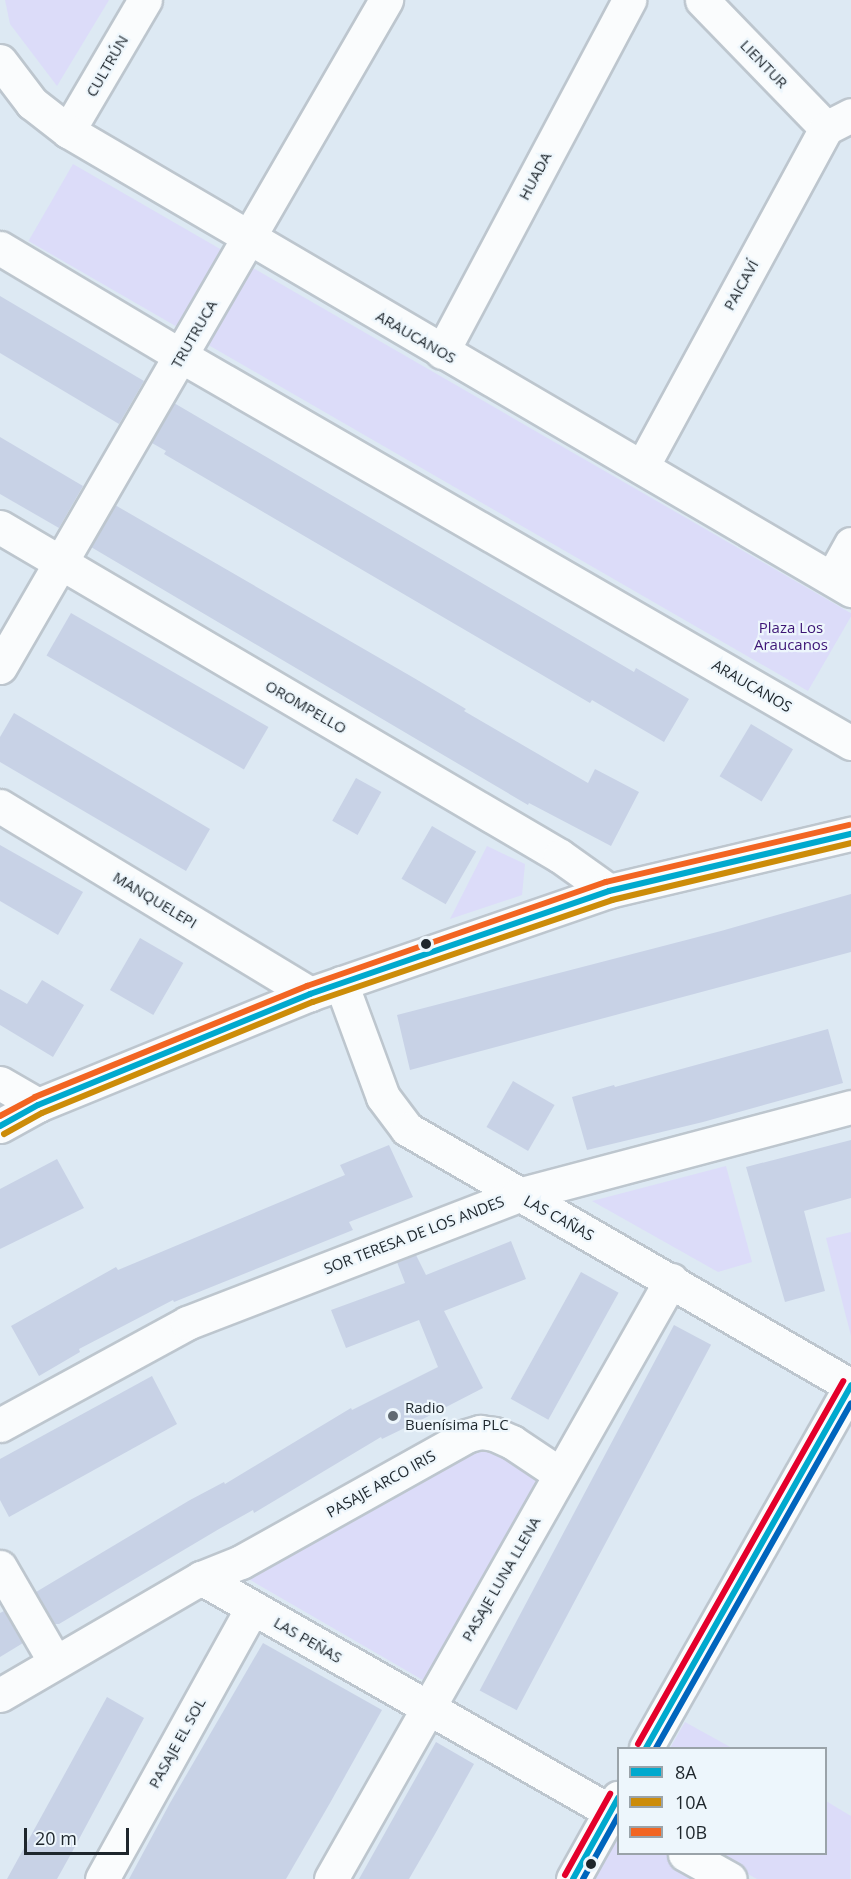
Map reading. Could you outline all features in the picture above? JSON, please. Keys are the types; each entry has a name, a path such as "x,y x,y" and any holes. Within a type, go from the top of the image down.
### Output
{"street":[{"name":"CULTRÚN","path":"68,131 145,0"},
{"name":"TRUTRUCA","path":"0,667 386,0"},
{"name":"HUADA","path":"442,352 629,0"},
{"name":"LIENTUR","path":"702,0 838,121"},
{"name":"ARAUCANOS","path":"0,61 32,103 68,131 442,352 842,584"},
{"name":"PAICAVÍ","path":"642,467 838,121"},
{"name":"ARAUCANOS","path":"0,248 181,356 851,743"},
{"name":"OROMPELLO","path":"0,527 560,856 609,891"},
{"path":"842,584 851,544"},
{"name":"MANQUELEPI","path":"0,806 310,994"},
{"path":"0,1126 38,1105 310,994 609,891 851,834"},
{"name":"LAS CAÑAS","path":"341,983 383,1097 397,1118 418,1137 671,1280 851,1386"},
{"path":"0,1083 38,1105"},
{"name":"SOR TERESA DE LOS ANDES","path":"0,1425 187,1323 518,1195 851,1107"},
{"name":"PASAJE LUNA LLENA","path":"331,1879 671,1280"},
{"path":"647,1747 851,1386"},
{"name":"PASAJE ARCO IRIS","path":"201,1578 241,1562 466,1436 480,1432 494,1434 512,1442 560,1474"},
{"path":"0,1567 55,1662"},
{"path":"0,1695 201,1578"},
{"name":"LAS PEÑAS","path":"201,1578 428,1708 616,1808"},
{"name":"PASAJE EL SOL","path":"102,1879 252,1608"},
{"path":"573,1879 616,1808"},
{"path":"687,1855 730,1879"}],"green space":[{"path":"5,0 109,0 57,86 10,24"},
{"name":"Plaza Los Araucanos","path":"73,164 851,613 808,691 29,241"},
{"path":"487,846 525,864 522,895 450,919"},
{"path":"726,1166 752,1262 718,1272 592,1201"},
{"path":"851,1232 851,1336 826,1238"},
{"path":"482,1443 544,1478 428,1683 245,1577"},
{"path":"685,1722 730,1747 671,1747"},
{"path":"827,1802 851,1816 850,1879 757,1879 713,1855 827,1855"},
{"path":"617,1838 617,1855 676,1855 720,1879 595,1879"}],"building":[{"path":"0,296 144,381 119,424 0,353"},
{"path":"174,403 634,672 636,668 689,699 664,742 592,700 590,703 164,454 166,451 152,443"},
{"path":"0,437 83,486 59,528 0,494"},
{"path":"115,505 414,678 466,709 464,711 588,783 595,769 639,792 611,846 529,803 528,805 91,547"},
{"path":"71,613 268,727 244,769 46,655"},
{"path":"14,713 210,829 186,871 0,762 0,737"},
{"path":"751,724 793,749 762,802 720,776"},
{"path":"356,778 381,792 358,835 332,821"},
{"path":"432,826 476,852 446,904 402,879"},
{"path":"0,845 83,892 58,935 0,901"},
{"path":"851,894 851,952 410,1070 397,1015 721,931"},
{"path":"140,938 183,963 153,1015 110,990"},
{"path":"42,980 84,1005 53,1057 0,1025 0,989 27,1004"},
{"path":"828,1029 843,1083 703,1122 587,1150 572,1097"},
{"path":"513,1081 555,1105 528,1151 486,1127"},
{"path":"851,1140 851,1198 804,1211 825,1291 785,1302 746,1167"},
{"path":"389,1145 413,1197 349,1222 353,1230 174,1302 173,1300 79,1349 80,1352 39,1376 11,1326 116,1267 118,1270 345,1175 340,1165"},
{"path":"57,1159 84,1208 0,1249 0,1189"},
{"path":"511,1241 526,1279 444,1311 483,1388 382,1439 381,1437 254,1513 253,1510 59,1624 55,1624 36,1592 190,1500 224,1482 225,1484 351,1408 352,1410 438,1367 419,1320 346,1348 331,1310 405,1283 397,1262 416,1255 426,1275"},
{"path":"581,1272 619,1293 548,1420 511,1399"},
{"path":"674,1325 711,1345 517,1710 480,1691"},
{"path":"152,1376 177,1424 9,1517 0,1500 0,1459"},
{"path":"4,1611 23,1643 0,1657 0,1613"},
{"path":"263,1643 382,1710 330,1803 286,1879 129,1879 170,1803"},
{"path":"107,1697 144,1718 71,1854 57,1879 7,1879"},
{"path":"436,1742 474,1764 435,1834 409,1879 359,1879"}],"transit line":[{"name":"10B","path":"0,1116 35,1097 307,986 606,882 849,825"},
{"name":"8A","path":"0,1126 38,1105 310,994 609,891 851,834"},
{"name":"10A","path":"4,1134 42,1113 313,1002 612,900 851,843"},
{"path":"638,1744 843,1381"},
{"name":"8A","path":"647,1747 851,1385"},
{"path":"657,1747 851,1403"},
{"path":"565,1875 610,1794"},
{"name":"8A","path":"573,1879 617,1800"},
{"path":"583,1879 617,1818"}],"place":[{"name":"Radio Buenísima PLC","path":"393,1416"}]}
